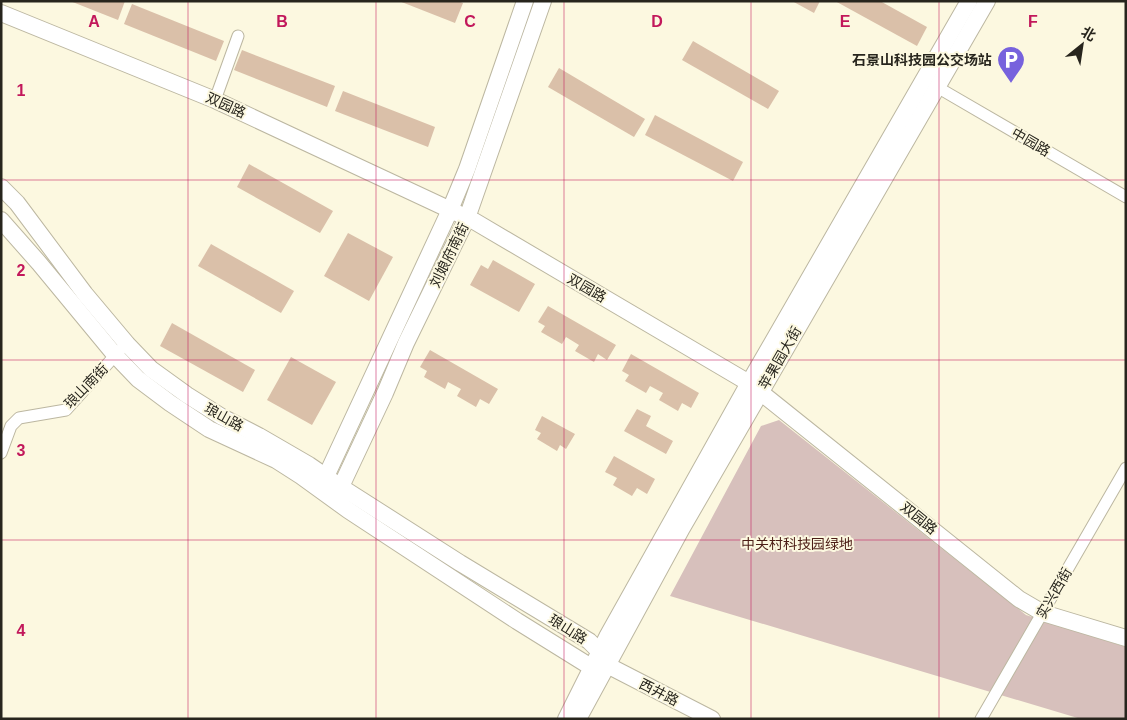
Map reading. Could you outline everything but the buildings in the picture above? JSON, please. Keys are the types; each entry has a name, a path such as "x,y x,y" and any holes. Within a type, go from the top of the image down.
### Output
{"main road":[{"name":"刘娘府南街","path":"323,483 450,210 467,169 525,1"},
{"name":"刘娘府南街","path":"338,493 385,393 406,343 467,218 542,1"},
{"name":"苹果园大街","path":"566,719 755,387 969,1"},
{"name":"苹果园大街","path":"755,387 987,1"},
{"name":"双园路","path":"1,13 216,100 467,218 755,387 1019,599 1043,613 1126,638"},
{"name":"琅山路","path":"1,188 17,203 85,294 121,350"},
{"name":"琅山路","path":"1,220 121,350 151,369 187,396 259,436 338,493 460,563 589,641 599,661"},
{"name":"苹果园大街","path":"578,719 599,661"},
{"name":"西井路","path":"599,661 712,719"}],"street":[{"path":"216,100 238,36"},
{"name":"中园路","path":"937,87 1126,196"},
{"name":"琅山南街","path":"1,453 11,426 19,418 66,410 121,350"},
{"name":"实兴西街","path":"981,719 1126,468"}],"green space":[{"name":"中关村科技园绿地","path":"779,420 1026,615 1126,647 1126,719 1081,719 670,596 761,426"}],"place":[{"name":"石景山科技园公交场站","path":"1011,84"}]}
